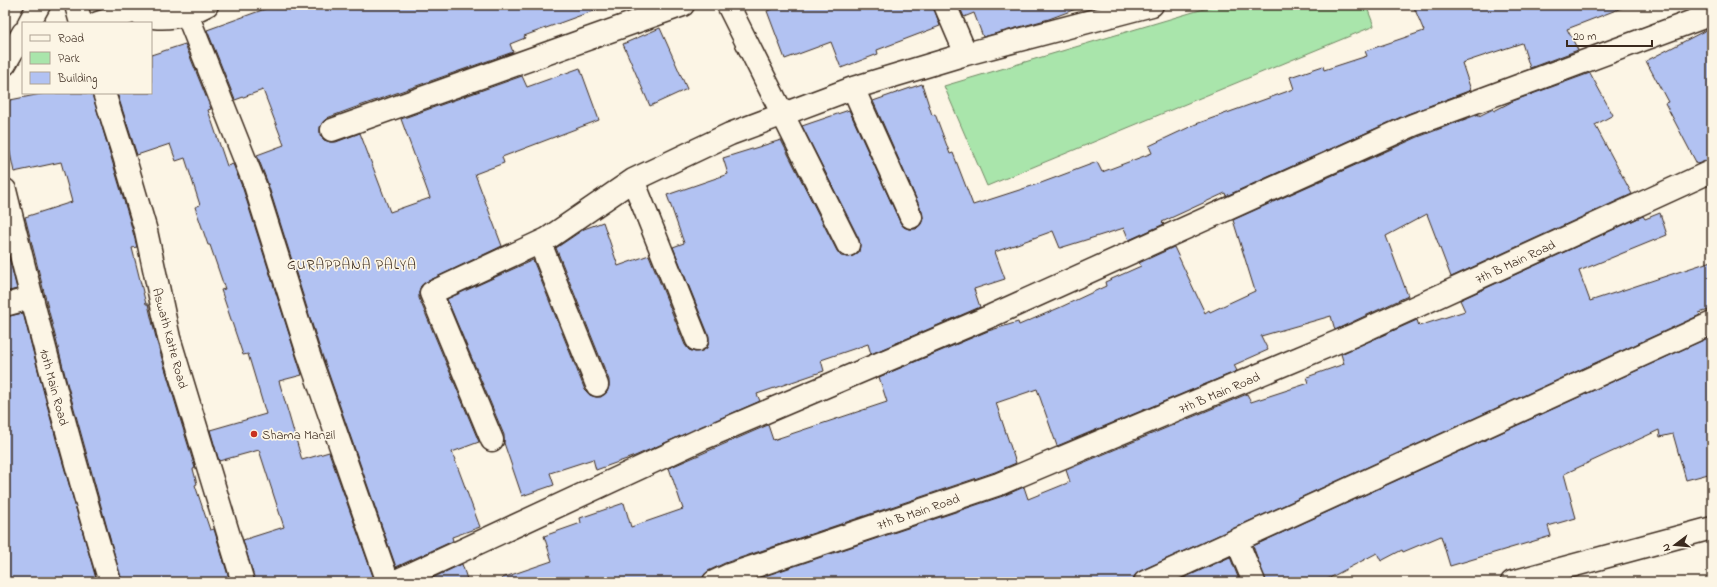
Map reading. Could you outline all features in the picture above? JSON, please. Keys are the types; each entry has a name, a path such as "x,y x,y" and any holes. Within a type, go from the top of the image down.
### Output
{"street":[{"path":"30,22 39,5"},
{"path":"76,5 81,22"},
{"path":"100,22 127,8 140,15 158,17 187,14 207,5"},
{"path":"332,130 683,5"},
{"path":"728,5 784,114 848,245"},
{"path":"945,5 966,54"},
{"path":"492,440 431,293 540,243 633,180 730,134 853,88 966,54 1152,5"},
{"path":"187,14 255,185 307,350 388,582"},
{"path":"394,582 702,440 991,316 1413,125 1712,14"},
{"path":"5,64 22,35"},
{"path":"853,88 911,216"},
{"name":"Aswath Katte Road","path":"104,94 146,231 169,338 242,582"},
{"name":"7th B Main Road","path":"725,580 999,484 1354,335 1712,171"},
{"path":"633,180 697,340"},
{"name":"10th Main Road","path":"5,190 31,298 81,485 110,582"},
{"path":"540,243 597,385"},
{"path":"5,305 31,298"},
{"path":"1145,582 1712,323"},
{"path":"1512,582 1712,528"},
{"path":"1237,541 1254,582"}],"green space":[{"path":"1217,5 1366,5 1374,26 987,186 944,86"}],"building":[{"path":"276,5 601,5 601,8 524,36 525,38 510,44 513,52 327,118 320,127 320,135 324,140 330,142 336,142 360,133 390,212 430,198 401,119 522,76 527,87 580,68 599,120 502,157 504,163 475,174 502,246 426,282 421,286 419,298 479,442 452,452 480,527 452,537 453,541 396,567 319,346 267,181 257,155 284,145 263,90 235,100 207,30"},
{"path":"782,5 933,5 940,26 877,50 878,54 841,68 831,42 785,59 767,11"},
{"path":"959,5 1080,5 1081,7 1049,19 983,37 974,13 964,17"},
{"path":"1413,5 1624,5 1624,7 1567,29 1578,50 1530,68 1522,43 1462,63 1471,90 1408,114 1226,196 1225,193 1162,222 1164,224 1129,240 1124,228 1060,248 1053,231 995,252 1005,279 974,289 980,307 871,354 868,344 821,360 824,371 757,394 760,401 635,456 596,470 593,459 550,473 554,485 522,496 504,443 504,435 447,299 533,260 585,390 590,395 601,397 607,392 609,380 556,248 584,229 603,222 618,266 649,255 685,345 689,350 695,352 702,351 707,348 709,336 673,247 684,243 667,195 728,174 723,158 781,140 837,251 841,256 853,256 859,252 859,239 802,126 849,110 900,222 904,227 916,229 921,224 923,218 922,212 873,101 922,84 932,115 935,114 950,154 953,153 973,205 1041,183 1097,162 1102,172 1152,153 1149,146 1196,124 1294,89 1290,77 1323,66 1324,70 1367,56 1365,51 1424,31"},
{"path":"1712,27 1712,159 1697,164 1665,103 1668,102 1646,61"},
{"path":"660,28 687,89 650,106 623,44"},
{"path":"185,44 211,109 208,110 227,166 233,164 243,189 302,375 279,381 302,460 329,452 375,582 255,582 243,540 284,527 259,450 219,461 210,430 266,414 248,354 243,355 221,290 225,289 195,207 200,205 185,158 176,161 170,144 137,155 117,94 152,94 152,55"},
{"path":"1590,73 1613,115 1595,125 1632,194 1451,277 1427,214 1386,236 1408,296 1335,330 1331,316 1261,336 1268,350 1234,365 1237,371 1057,446 1037,389 996,403 1016,463 995,472 725,563 708,571 702,580 696,582 502,582 502,578 552,561 544,536 581,523 580,518 624,503 631,527 683,509 669,468 768,425 773,440 887,402 879,377 988,331 1018,322 1019,325 1061,307 1106,286 1105,282 1141,266 1139,263 1174,247 1205,313 1255,291 1233,220 1418,137 1479,114 1479,116 1493,109 1494,111 1513,101"},
{"path":"41,94 92,94 137,247 132,248 146,304 148,304 157,342 195,468 193,469 197,484 195,485 210,530 214,529 230,582 122,582 67,383 25,217 72,202 61,162 14,172 5,129 5,101"},
{"path":"1660,213 1667,235 1579,271 1590,301 1712,261 1712,309 1699,313 1700,315 1140,571 1135,575 1133,582 747,582 1003,496 1024,487 1028,499 1070,482 1066,470 1247,394 1251,402 1309,383 1307,377 1344,364 1341,354 1417,320 1419,326 1465,311 1460,300 1643,216 1645,219"},
{"path":"5,242 17,289 5,292"},
{"path":"23,313 56,439 97,582 5,582 5,317"},
{"path":"1708,338 1712,349 1712,473 1686,480 1673,434 1660,437 1659,430 1564,474 1576,518 1548,526 1551,536 1450,566 1441,536 1403,552 1402,550 1381,561 1377,553 1322,582 1266,582 1253,546"},
{"path":"1230,557 1240,582 1175,582"},
{"path":"462,564 468,582 424,582"}],"place":[{"name":"Shama Manzil","path":"254,434"}],"district":[{"name":"GURAPPANA PALYA","path":"352,264"}]}
